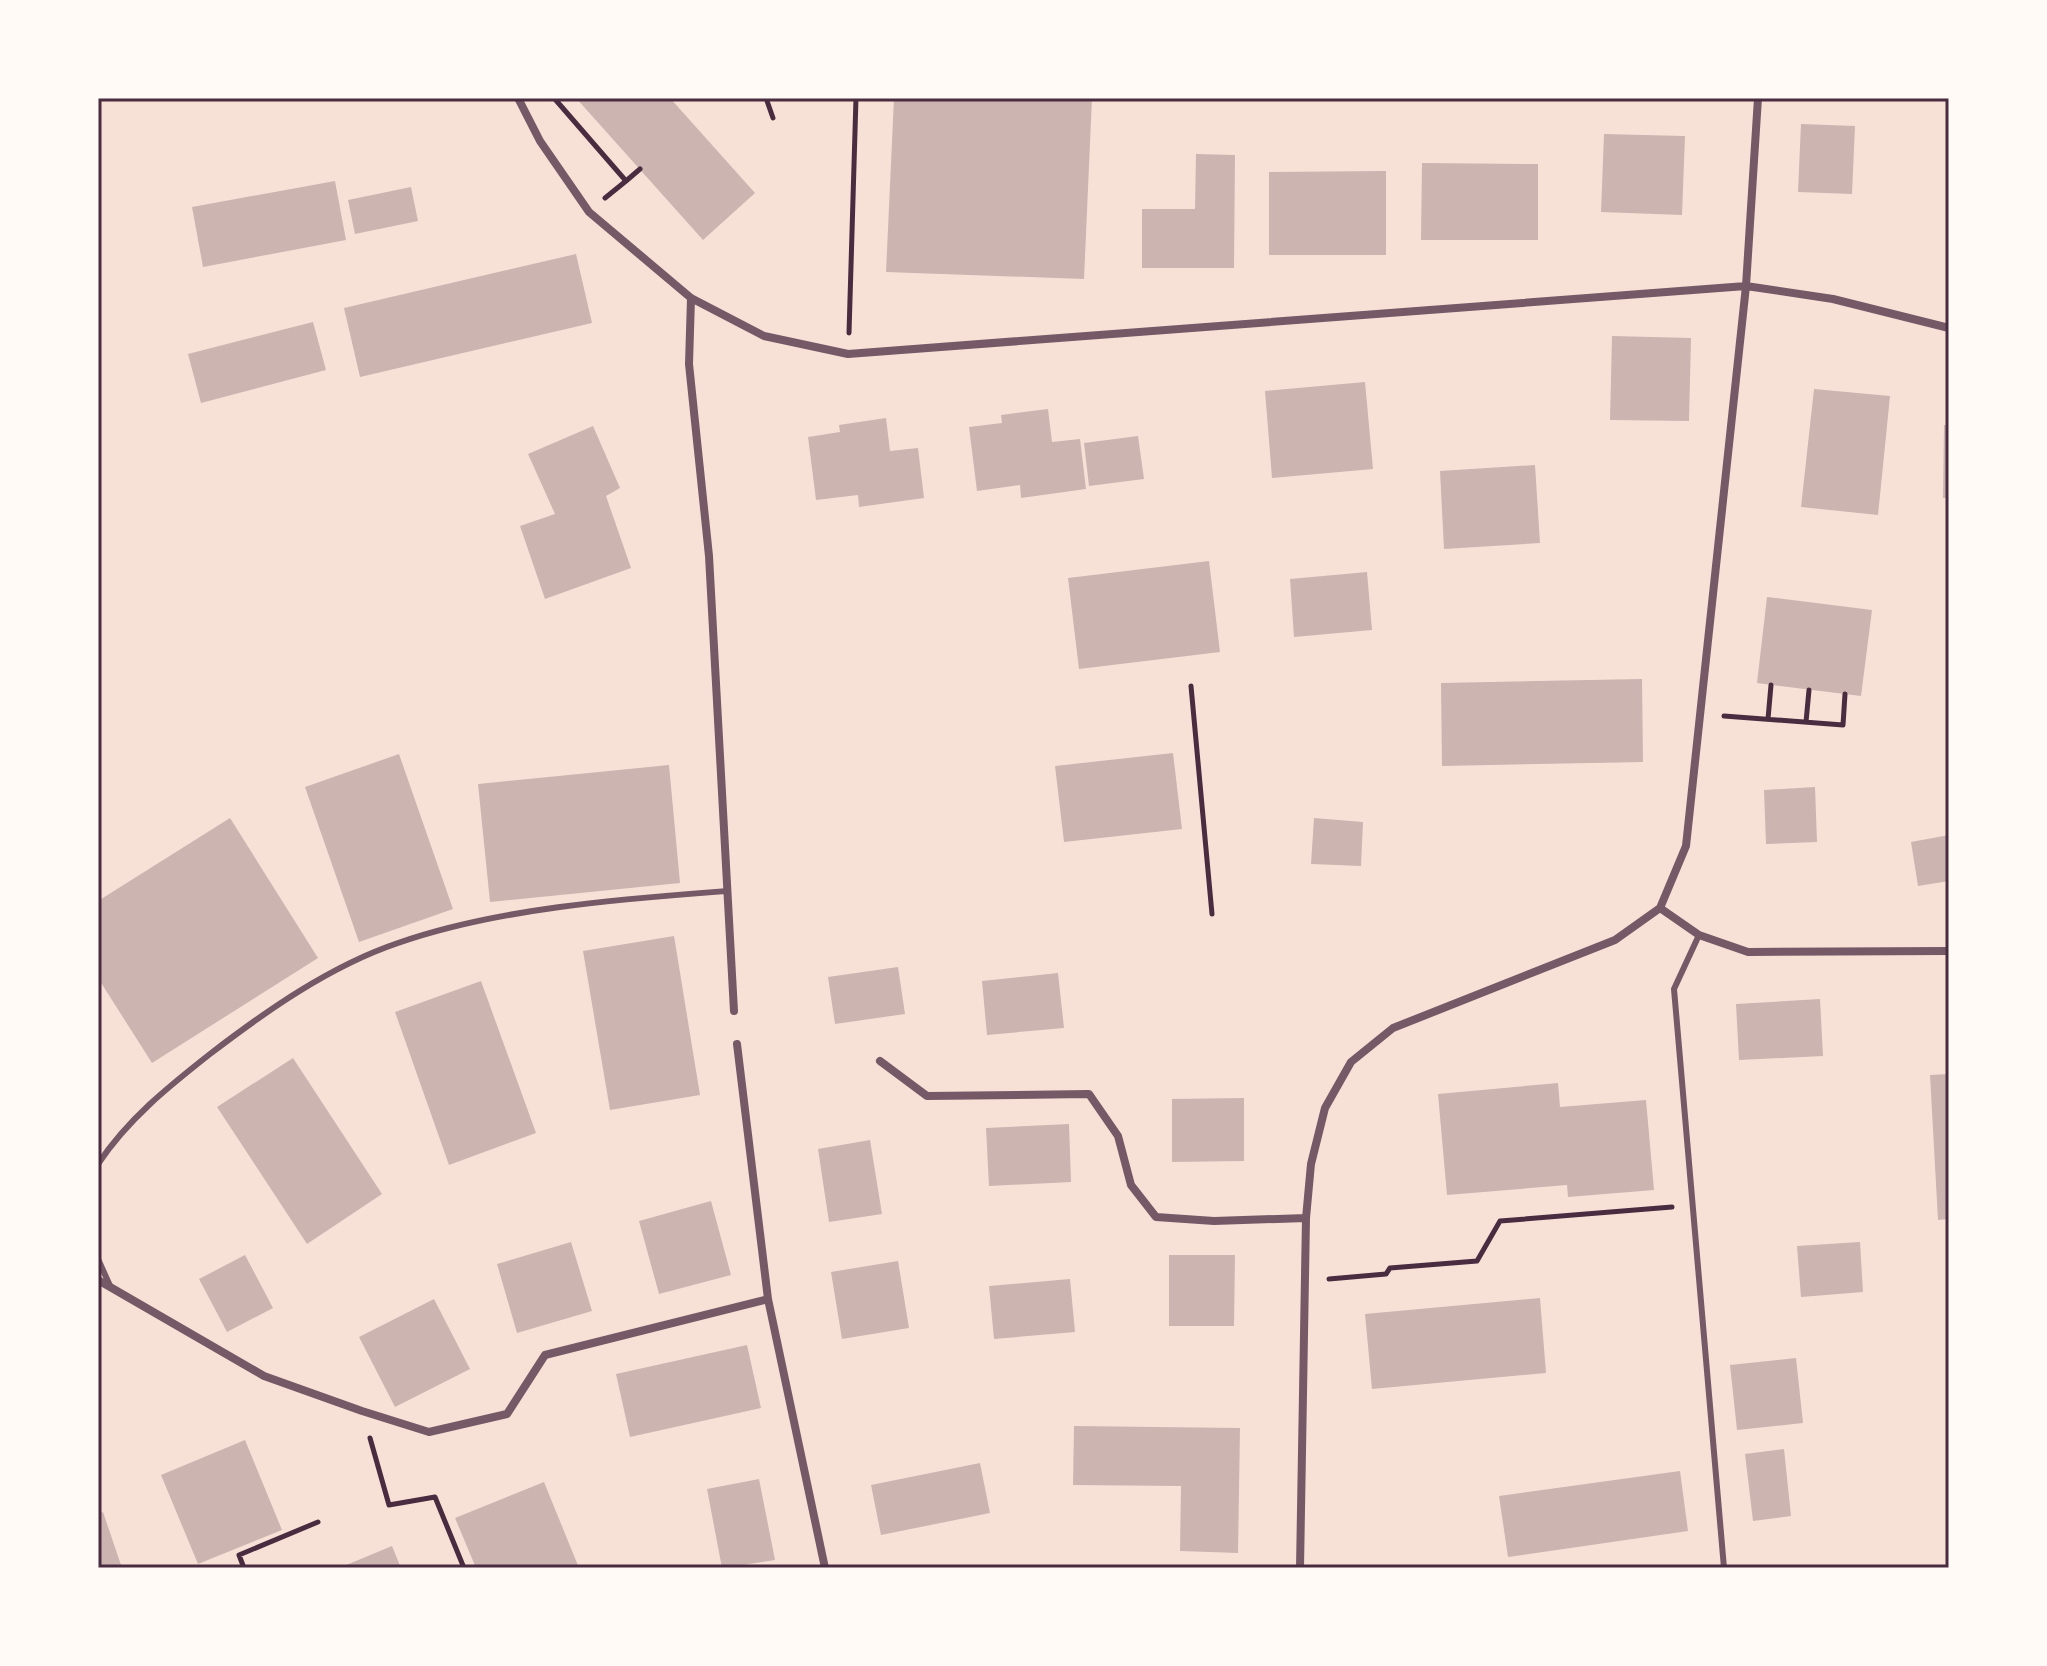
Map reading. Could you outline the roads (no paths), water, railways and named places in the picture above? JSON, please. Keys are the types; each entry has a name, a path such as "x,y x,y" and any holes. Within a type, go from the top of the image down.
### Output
{"street":[{"path":"518,98 540,141 589,212 691,298 764,336 848,354 1746,286 1833,299 1949,328"},
{"path":"1300,1568 1306,1218 1311,1164 1325,1108 1351,1062 1393,1028 1615,940 1660,908 1686,846 1703,715 1746,286 1758,98"},
{"path":"691,298 689,364 709,556 734,1011"},
{"path":"1660,908 1699,935 1748,952 1949,951"},
{"path":"737,1044 768,1299 825,1568"},
{"path":"880,1061 927,1096 1089,1094 1118,1136 1131,1185 1156,1217 1214,1221 1306,1218"},
{"path":"98,1280 264,1376 429,1432 507,1414 545,1355 768,1299"}],"lane":[{"path":"98,1164 149,1101 239,1032 331,973 397,943 491,920 618,900 727,891"},
{"path":"1699,935 1674,989 1724,1568"},
{"path":"98,1259 111,1288"}]}
